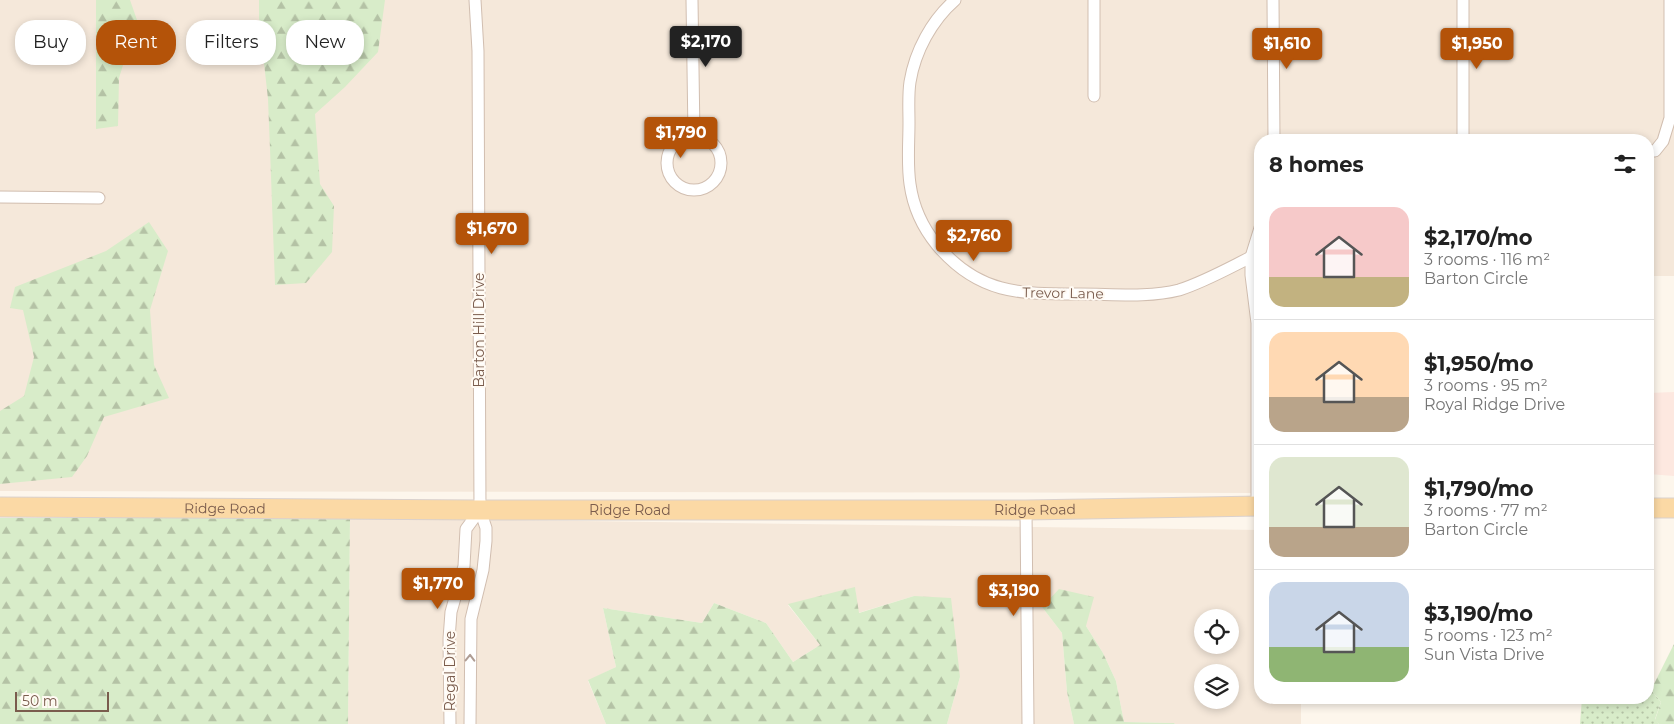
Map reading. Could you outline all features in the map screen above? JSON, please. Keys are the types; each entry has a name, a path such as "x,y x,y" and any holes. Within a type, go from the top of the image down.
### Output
{"main road":[{"name":"Ridge Road","path":"0,507 480,510 1026,510 1254,506"},
{"path":"1654,508 1674,508"}],"street":[{"name":"Barton Hill Drive","path":"475,0 478,51 480,510"},
{"path":"692,0 694,136"},
{"name":"Trevor Lane","path":"955,0 936,21 916,60 910,81 908,160 910,184 915,205 930,236 960,269 989,285 1033,294 1153,294 1177,290 1204,281 1251,257"},
{"path":"1094,0 1094,96"},
{"path":"1273,0 1274,134"},
{"path":"1464,0 1464,134"},
{"path":"1654,151 1663,140 1670,118 1670,0"},
{"path":"694,136 702,138 716,148 721,164 716,179 710,186 694,191 684,189 676,184 670,177 667,168 670,150 684,138 694,136"},
{"path":"0,197 99,198"},
{"path":"1254,247 1251,257 1254,290"},
{"name":"Regal Drive","path":"470,724 471,619 483,570 486,541 486,528 480,510"},
{"name":"Regal Drive","path":"450,724 449,640 451,612 464,566 466,529 480,510"},
{"path":"1026,510 1028,724"},
{"path":"450,683 470,682"}],"shaded area":[{"path":"0,0 1674,0 1674,276 1654,276 1654,134 1254,134 1254,493 0,491"},
{"path":"1674,392 1674,476 1654,474 1654,393"},
{"path":"350,518 1254,530 1254,704 1301,704 1301,724 1124,722 1116,681 1103,653 1086,626 1042,607 1062,633 1067,692 1074,724 947,724 960,677 914,596 858,613 855,588 788,605 820,645 793,662 766,623 714,603 702,623 603,608 616,667 588,681 606,724 348,724"}],"green space":[{"path":"96,0 130,0 137,20 96,20"},
{"path":"259,0 385,0 378,52 345,87 315,114 320,184 334,206 332,252 306,283 275,285 268,99 264,65 276,65 276,20 259,20"},
{"path":"96,65 123,65 119,78 118,126 96,129"},
{"path":"149,222 168,251 150,310 154,365 169,398 104,417 87,456 72,477 0,484 0,411 24,396 34,357 23,310 10,308 15,287 106,251"},
{"path":"0,518 350,518 348,724 0,724"},
{"path":"855,587 859,613 914,596 951,598 960,677 947,724 606,724 588,680 616,667 603,608 702,623 714,603 766,623 793,662 820,645 788,604"},
{"path":"1059,589 1094,597 1086,626 1103,653 1116,681 1124,722 1175,724 1074,724 1067,692 1062,633 1042,607"},
{"path":"1674,644 1674,724 1659,724 1655,720 1661,702 1654,694 1654,684"},
{"path":"1654,694 1661,702 1655,719 1659,724 1580,724 1582,704 1654,704"}]}
